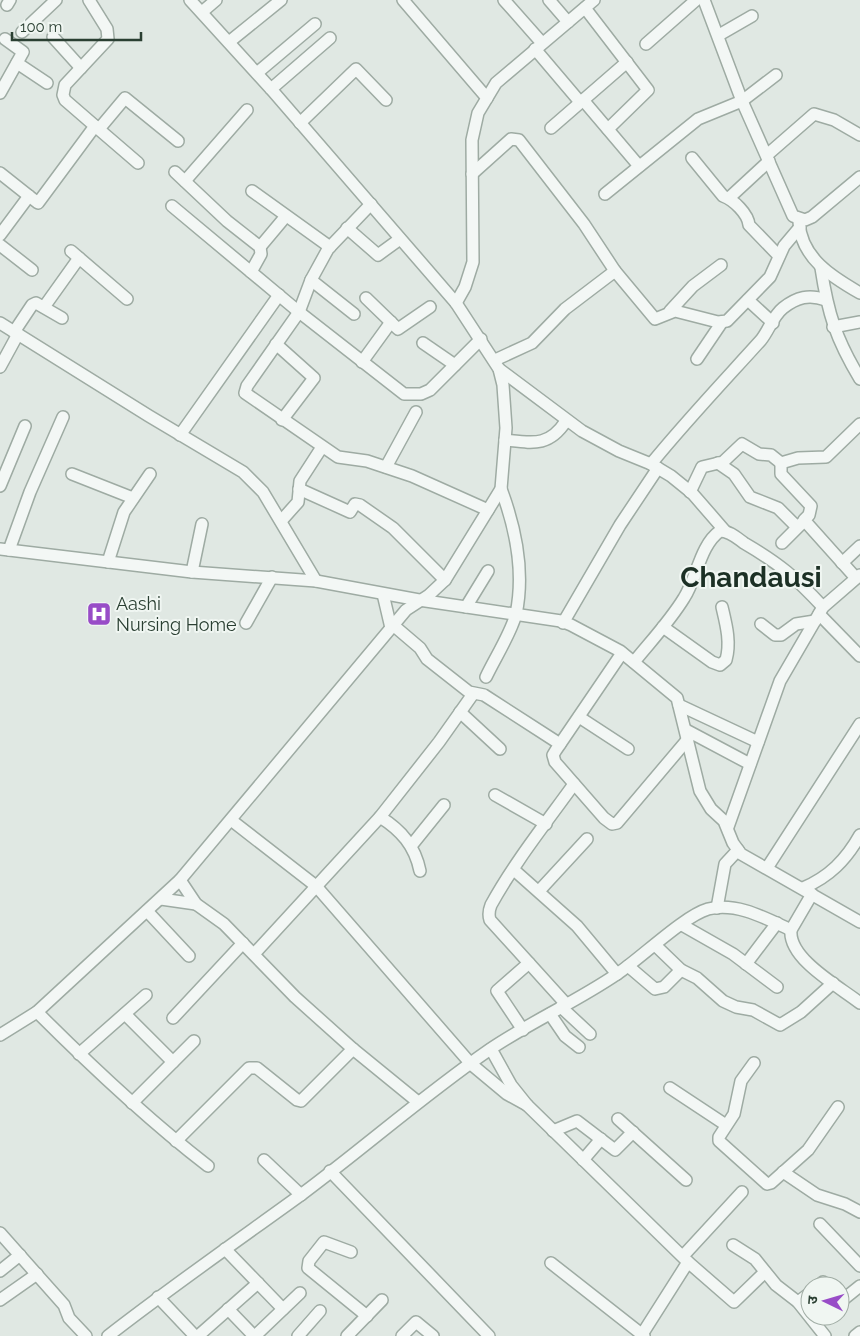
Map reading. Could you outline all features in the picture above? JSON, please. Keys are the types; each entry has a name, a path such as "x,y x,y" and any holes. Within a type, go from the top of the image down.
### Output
{"street":[{"path":"22,32 56,0"},
{"path":"89,0 107,29 108,39 65,85 63,95 138,163"},
{"path":"190,0 271,89 456,303 497,365 503,385 505,440 501,489 514,522 519,582 516,615 486,677"},
{"path":"202,12 216,0"},
{"path":"229,42 281,0"},
{"path":"403,0 486,98"},
{"path":"504,0 582,101 639,166"},
{"path":"549,0 568,22"},
{"path":"456,303 465,287 473,262 472,174 474,127 478,113 496,83 594,0"},
{"path":"646,44 696,0"},
{"path":"704,0 719,35 742,101 789,210 800,223 810,254 821,268 859,291"},
{"path":"585,8 648,90 608,129"},
{"path":"719,35 752,16"},
{"path":"256,73 315,24"},
{"path":"53,37 81,68"},
{"path":"271,89 330,38"},
{"path":"1,88 18,63 23,50 6,39"},
{"path":"550,128 627,62"},
{"path":"18,63 47,83"},
{"path":"300,123 356,69 386,100"},
{"path":"605,194 698,119 742,101 776,75"},
{"path":"0,174 38,203 97,127 126,98 178,141"},
{"path":"185,181 247,110"},
{"path":"729,198 814,114 834,120 860,135"},
{"path":"472,174 511,138 519,140 584,224 615,271 656,319 670,311 694,286 721,265"},
{"path":"692,158 723,196 729,198 748,218 749,225 779,256"},
{"path":"175,172 227,221 260,248 261,254 251,272"},
{"path":"697,359 722,322 748,300 770,277 784,246 800,223 812,217 860,178"},
{"path":"252,191 330,247"},
{"path":"0,235 29,196"},
{"path":"371,204 330,247 311,280 299,312 247,386 245,393 338,457 367,461 386,467 440,487 488,510"},
{"path":"172,206 278,295 398,391 410,395 430,390 481,339"},
{"path":"260,248 286,216"},
{"path":"347,228 378,255 400,239"},
{"path":"0,244 32,270"},
{"path":"44,307 75,255 127,299"},
{"path":"821,268 833,327 842,350 860,379"},
{"path":"497,365 532,343 565,309 615,271"},
{"path":"311,280 354,314"},
{"path":"180,434 278,295"},
{"path":"564,623 655,466 692,413 766,334 782,309 802,297 815,296 826,300"},
{"path":"366,298 390,322 401,328 430,307"},
{"path":"748,300 773,322"},
{"path":"0,367 32,305 39,304 62,318"},
{"path":"670,311 680,311 722,322"},
{"path":"362,362 390,322"},
{"path":"833,327 860,322"},
{"path":"0,323 243,472 263,492 316,581"},
{"path":"423,342 455,365"},
{"path":"276,344 314,378 282,420"},
{"path":"497,365 566,421 619,451 655,466 690,492 724,531 776,561 794,576 819,614 860,656"},
{"path":"386,467 416,412"},
{"path":"63,417 4,550 192,572 316,581 418,600 564,623 583,630 622,653 669,690 679,705 700,791 706,802 728,827 733,843 738,850 860,922"},
{"path":"505,440 542,442 560,431 566,421"},
{"path":"781,463 798,458 826,457 860,424"},
{"path":"0,486 25,426"},
{"path":"690,492 702,467 725,460 739,445 743,444 759,454 772,455 781,463 781,474 811,506 810,515 782,543"},
{"path":"281,522 298,502 300,481 322,447"},
{"path":"718,463 734,474 750,497 778,508 801,524 859,577 819,614 780,681 728,827"},
{"path":"72,474 133,498"},
{"path":"108,562 124,512 150,474"},
{"path":"299,488 346,512 351,512 356,504 360,505 393,528 444,580"},
{"path":"0,1035 37,1012 180,880 406,610 418,600 429,595 444,580 501,489"},
{"path":"192,572 202,524"},
{"path":"634,662 663,627 694,581 707,546 714,535 724,531"},
{"path":"842,562 860,546"},
{"path":"466,608 488,570"},
{"path":"246,623 272,577"},
{"path":"384,594 392,626 420,648 427,659 473,694 484,695 560,744"},
{"path":"663,627 712,662 722,664 726,660 728,647 728,630 722,607"},
{"path":"761,624 775,635 780,635 796,624 819,614"},
{"path":"622,653 560,744 553,759 608,822 617,823 687,734"},
{"path":"254,954 380,817 473,694"},
{"path":"679,705 758,742"},
{"path":"460,712 500,749"},
{"path":"578,717 628,749"},
{"path":"767,868 860,724"},
{"path":"687,734 750,764"},
{"path":"574,784 514,870 491,906 488,916 563,1006 590,1034"},
{"path":"495,795 546,824"},
{"path":"411,846 444,805"},
{"path":"380,817 403,834 411,846 420,871"},
{"path":"231,820 316,886 471,1064 507,1094 527,1105"},
{"path":"860,835 838,867 808,891 791,930 793,944 801,955 817,971 860,1002"},
{"path":"539,891 587,839"},
{"path":"717,908 725,864 738,850"},
{"path":"514,870 577,926 617,974"},
{"path":"180,880 196,904 224,924 295,997 352,1049 418,1102"},
{"path":"161,899 196,904"},
{"path":"108,1336 158,1297 301,1195 418,1102 491,1049 617,974 699,912 717,908 737,908 755,913 791,930"},
{"path":"147,911 189,956"},
{"path":"746,964 777,923"},
{"path":"682,925 712,940 777,987"},
{"path":"174,1018 243,943"},
{"path":"655,946 681,970 697,978 730,1005 753,1010 780,1025 801,1012 833,983"},
{"path":"523,1030 497,990 529,963"},
{"path":"628,966 655,989 664,987 681,970"},
{"path":"79,1054 146,995"},
{"path":"37,1012 79,1054 176,1142 208,1166"},
{"path":"125,1014 173,1062"},
{"path":"550,1014 565,1036 579,1047"},
{"path":"132,1102 194,1042"},
{"path":"176,1142 249,1068 256,1068 297,1100 301,1101 352,1049"},
{"path":"491,1049 511,1085 527,1105 684,1265 734,1302 765,1272"},
{"path":"754,1063 741,1081 734,1114 718,1137 765,1183 769,1184 816,1140 838,1107"},
{"path":"670,1088 726,1125"},
{"path":"618,1118 686,1180"},
{"path":"553,1131 577,1121 615,1150 633,1132"},
{"path":"583,1160 601,1139"},
{"path":"264,1160 301,1195"},
{"path":"330,1171 489,1336"},
{"path":"783,1172 817,1195 845,1204 860,1212"},
{"path":"551,1263 642,1335 684,1265 742,1192"},
{"path":"820,1224 860,1266"},
{"path":"0,1233 64,1305 69,1318 86,1336"},
{"path":"351,1252 324,1242 309,1261 308,1268 367,1316"},
{"path":"733,1246 751,1255 776,1285 798,1302"},
{"path":"224,1249 283,1309"},
{"path":"0,1271 20,1255"},
{"path":"2,1295 37,1274"},
{"path":"158,1297 197,1336 258,1283"},
{"path":"228,1309 255,1336 300,1293"},
{"path":"347,1336 382,1300"},
{"path":"298,1336 320,1311"},
{"path":"402,1336 416,1322 433,1336"},
{"path":"855,1336 860,1332"}],"place":[{"name":"Aashi Nursing Home","path":"99,614"}],"district":[{"name":"Chandausi","path":"751,577"}]}
